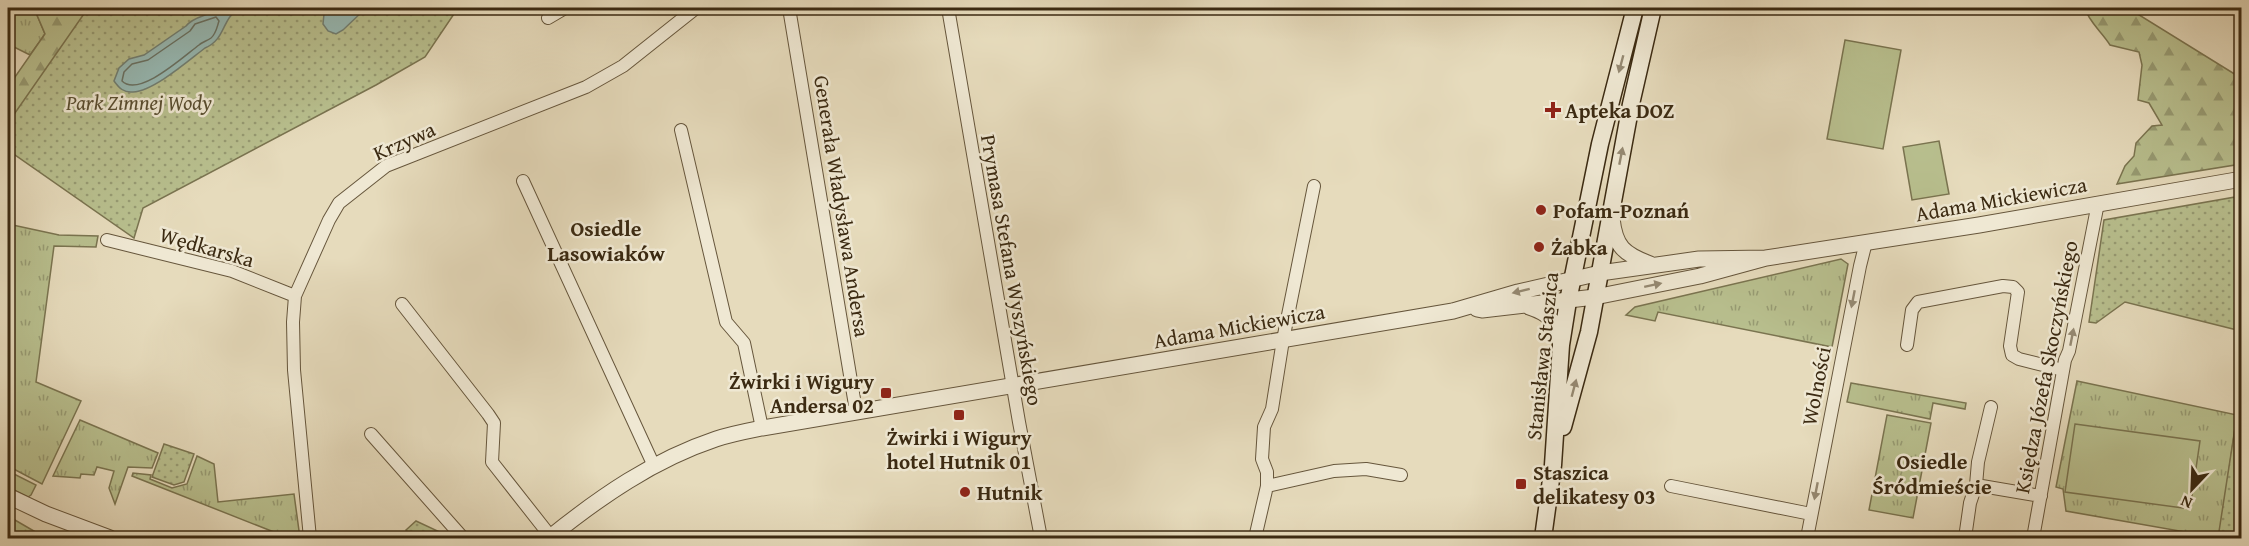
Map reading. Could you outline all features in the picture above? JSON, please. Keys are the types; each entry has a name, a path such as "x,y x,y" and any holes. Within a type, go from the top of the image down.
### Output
{"main road":[{"name":"Stanisława Staszica","path":"1543,538 1553,465 1561,345 1568,301 1599,144 1635,8"},
{"name":"Stanisława Staszica","path":"1553,465 1589,332 1632,99 1653,8"}],"street":[{"path":"548,18 565,8"},
{"name":"Krzywa","path":"310,538 294,370 295,296 329,219 339,203 386,166 586,87 623,66 696,8"},
{"name":"Generała Władysława Andersa","path":"789,8 856,411"},
{"name":"Prymasa Stefana Wyszyńskiego","path":"948,8 1041,538"},
{"path":"681,130 726,322 744,343 762,428"},
{"name":"Adama Mickiewicza","path":"1471,307 1482,310 1595,297 1700,276 1766,258 2241,179"},
{"path":"523,181 654,466"},
{"path":"1255,538 1267,486 1267,472 1262,459 1264,427 1272,409 1282,340 1314,186"},
{"name":"Księdza Józefa Skoczyńskiego","path":"2033,538 2063,370 2069,351 2098,203"},
{"path":"1611,212 1616,240 1624,251 1634,258 1653,265"},
{"name":"Wędkarska","path":"107,240 232,271 295,296"},
{"name":"Wolności","path":"1807,538 1866,242"},
{"name":"Adama Mickiewicza","path":"550,538 602,497 654,466 717,439 762,428 1471,307 1488,300 1600,273 1699,259 1766,258"},
{"path":"1907,345 1912,310 1918,302 2003,286 2013,287 2018,292 2010,346 2012,355 2019,359 2063,370"},
{"path":"402,304 489,414 494,423 492,462 550,538"},
{"path":"1526,306 1543,312 1556,323 1561,345"},
{"path":"1965,538 1970,503 1976,485 1978,462 1991,407"},
{"path":"371,434 463,538"},
{"path":"1267,486 1334,471 1366,469 1401,475"},
{"path":"1976,485 2041,496"},
{"path":"1671,486 1811,514"},
{"path":"8,496 46,514 110,538"}],"green space":[{"path":"8,8 34,8 45,34 30,55 8,44"},
{"path":"34,8 108,8 8,139 8,87 45,34"},
{"name":"Park Zimnej Wody","path":"88,8 458,8 425,57 143,208 134,238 8,150 8,123"},
{"path":"2085,8 2128,8 2241,78 2241,164 2117,184 2125,166 2134,156 2136,143 2152,126 2162,125 2149,103 2138,100 2142,65 2139,52 2110,45 2092,22"},
{"path":"1845,40 1901,50 1883,149 1827,139"},
{"path":"1939,141 1949,194 1912,200 1903,147"},
{"path":"2241,196 2241,331 2125,302 2096,323 2089,322 2104,220"},
{"path":"8,224 59,235 98,236 96,247 54,246 36,382 81,401 42,484 8,466"},
{"path":"1841,259 1848,264 1832,347 1658,312 1655,321 1626,315 1635,307"},
{"path":"2077,381 2237,415 2219,538 2066,511 2063,489 2056,487"},
{"path":"1851,383 1966,403 1965,409 1933,403 1930,419 1847,402"},
{"path":"2241,397 2241,538 2218,538 2237,415"},
{"path":"1887,415 1931,423 1913,518 1869,510"},
{"path":"80,420 158,453 152,468 128,467 115,504 109,488 114,471 97,467 94,475 81,474 80,478 53,476"},
{"path":"2075,424 2200,441 2190,509 2065,492"},
{"path":"164,444 194,454 184,482 174,485 152,477"},
{"path":"197,456 214,464 218,502 294,494 300,538 289,538 132,476 133,473 151,475 150,479 172,488 187,484"},
{"path":"8,471 36,485 31,495 28,497 8,487"},
{"path":"8,516 46,538 8,538"},
{"path":"416,521 442,533 447,538 414,538 406,530"}],"water":[{"path":"218,8 239,8 229,18 217,40 171,74 151,86 133,92 122,90 114,81 119,68 129,59 144,55 193,20"},
{"path":"329,8 366,8 336,34 328,31 323,24 324,14"}],"place":[{"name":"Apteka DOZ","path":"1553,110"},
{"name":"Pofam-Poznań","path":"1541,210"},
{"name":"Żabka","path":"1539,247"},
{"name":"Żwirki i Wigury Andersa 02","path":"886,393"},
{"name":"Żwirki i Wigury hotel Hutnik 01","path":"959,415"},
{"name":"Staszica delikatesy 03","path":"1521,484"},
{"name":"Hutnik","path":"965,492"}],"district":[{"name":"Osiedle Lasowiaków","path":"606,240"},
{"name":"Osiedle Śródmieście","path":"1932,474"}]}
